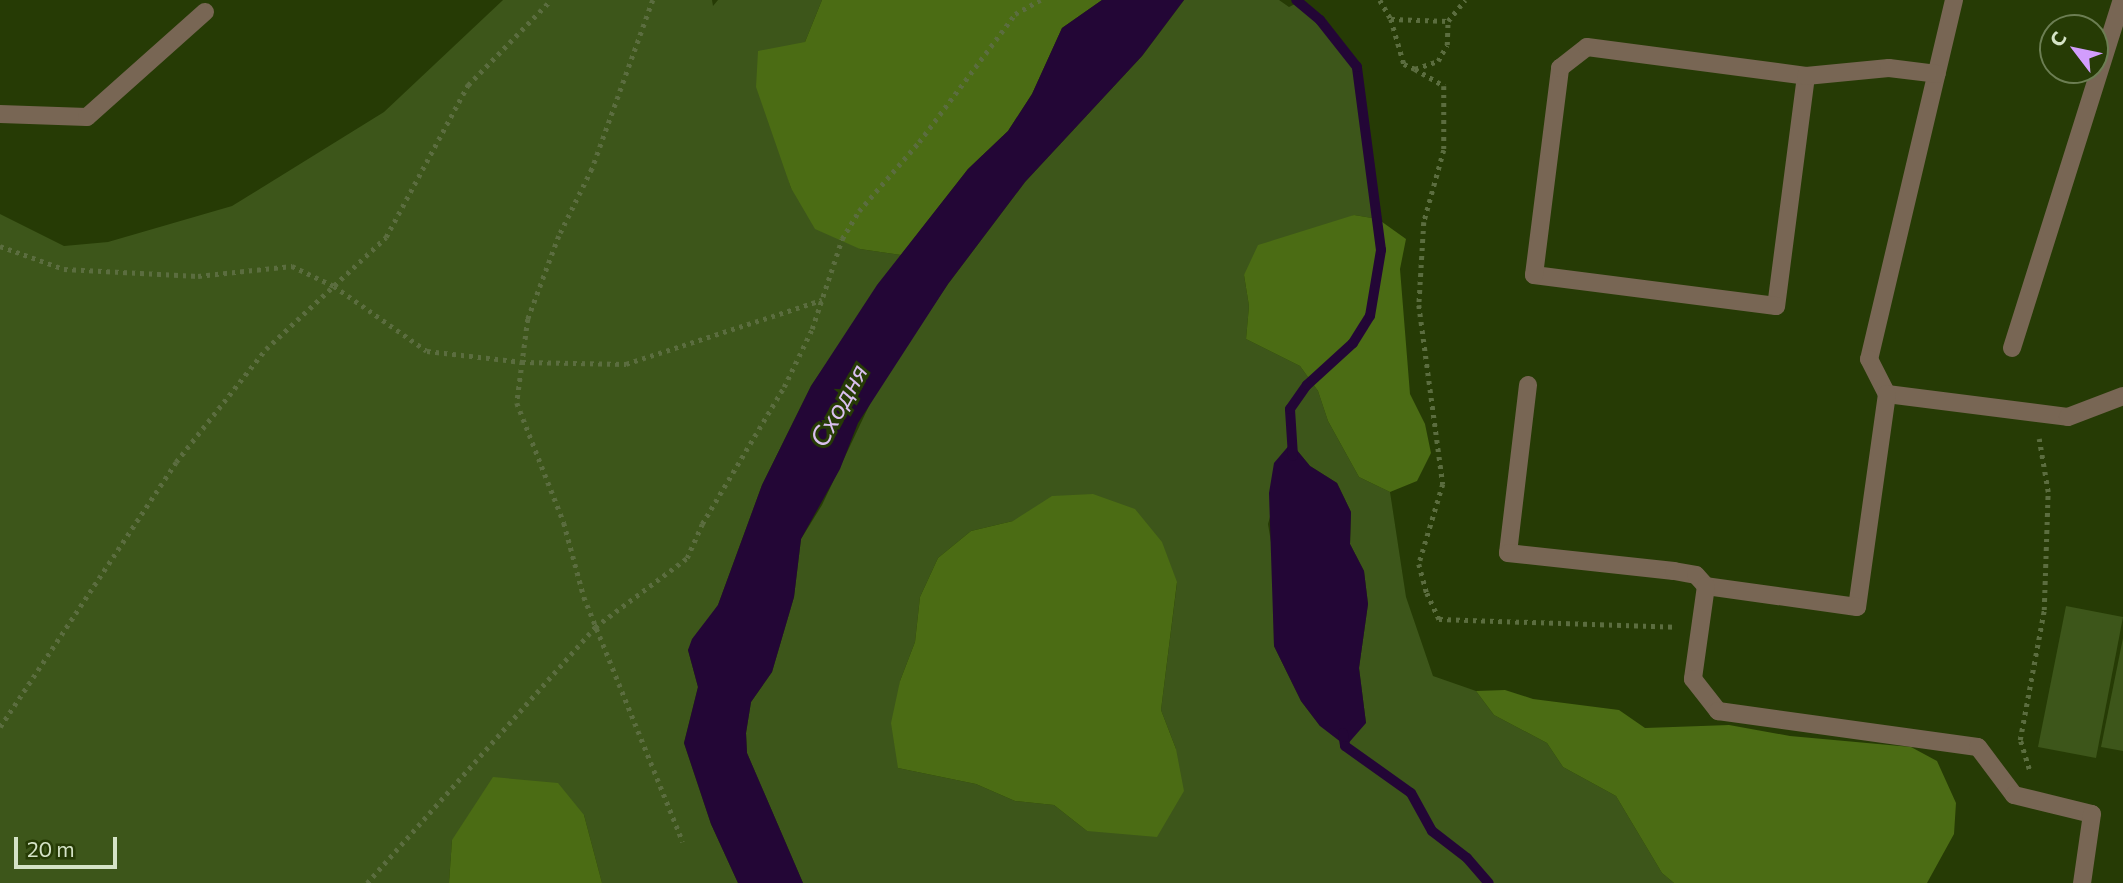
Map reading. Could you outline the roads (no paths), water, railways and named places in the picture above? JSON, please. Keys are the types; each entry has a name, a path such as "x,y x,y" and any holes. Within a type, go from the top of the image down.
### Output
{"lane":[{"path":"1528,385 1508,553 1674,571 1696,575 1706,586 1857,607 1886,394 1869,359 1954,0"},
{"path":"2012,348 2122,0"},
{"path":"0,114 87,117 205,12"},
{"path":"1806,76 1776,306 1534,275 1560,68 1587,47 1806,76 1889,68 1937,74"},
{"path":"1886,394 2068,417 2123,396"},
{"path":"1706,586 1693,679 1718,711 1978,747 2014,795 2092,814 2082,883"}],"water":[{"name":"Сходня","path":"1102,0 1184,0 1142,56 1025,182 948,284 858,423 840,469 801,539 794,597 772,672 751,702 746,733 747,753 803,883 738,883 711,824 684,743 698,687 688,650 692,639 718,605 762,485 811,386 877,285 968,169 1008,131 1032,94 1062,28"},
{"path":"1291,443 1310,466 1337,483 1351,512 1350,544 1364,571 1368,604 1359,668 1366,723 1346,746 1320,726 1301,701 1274,646 1269,493 1274,463"}],"waterway":[{"path":"1293,456 1290,409 1307,385 1353,343 1370,316 1381,250 1357,67 1320,20 1296,0"},
{"path":"1343,733 1345,746 1411,793 1432,831 1467,858 1489,883"}]}
